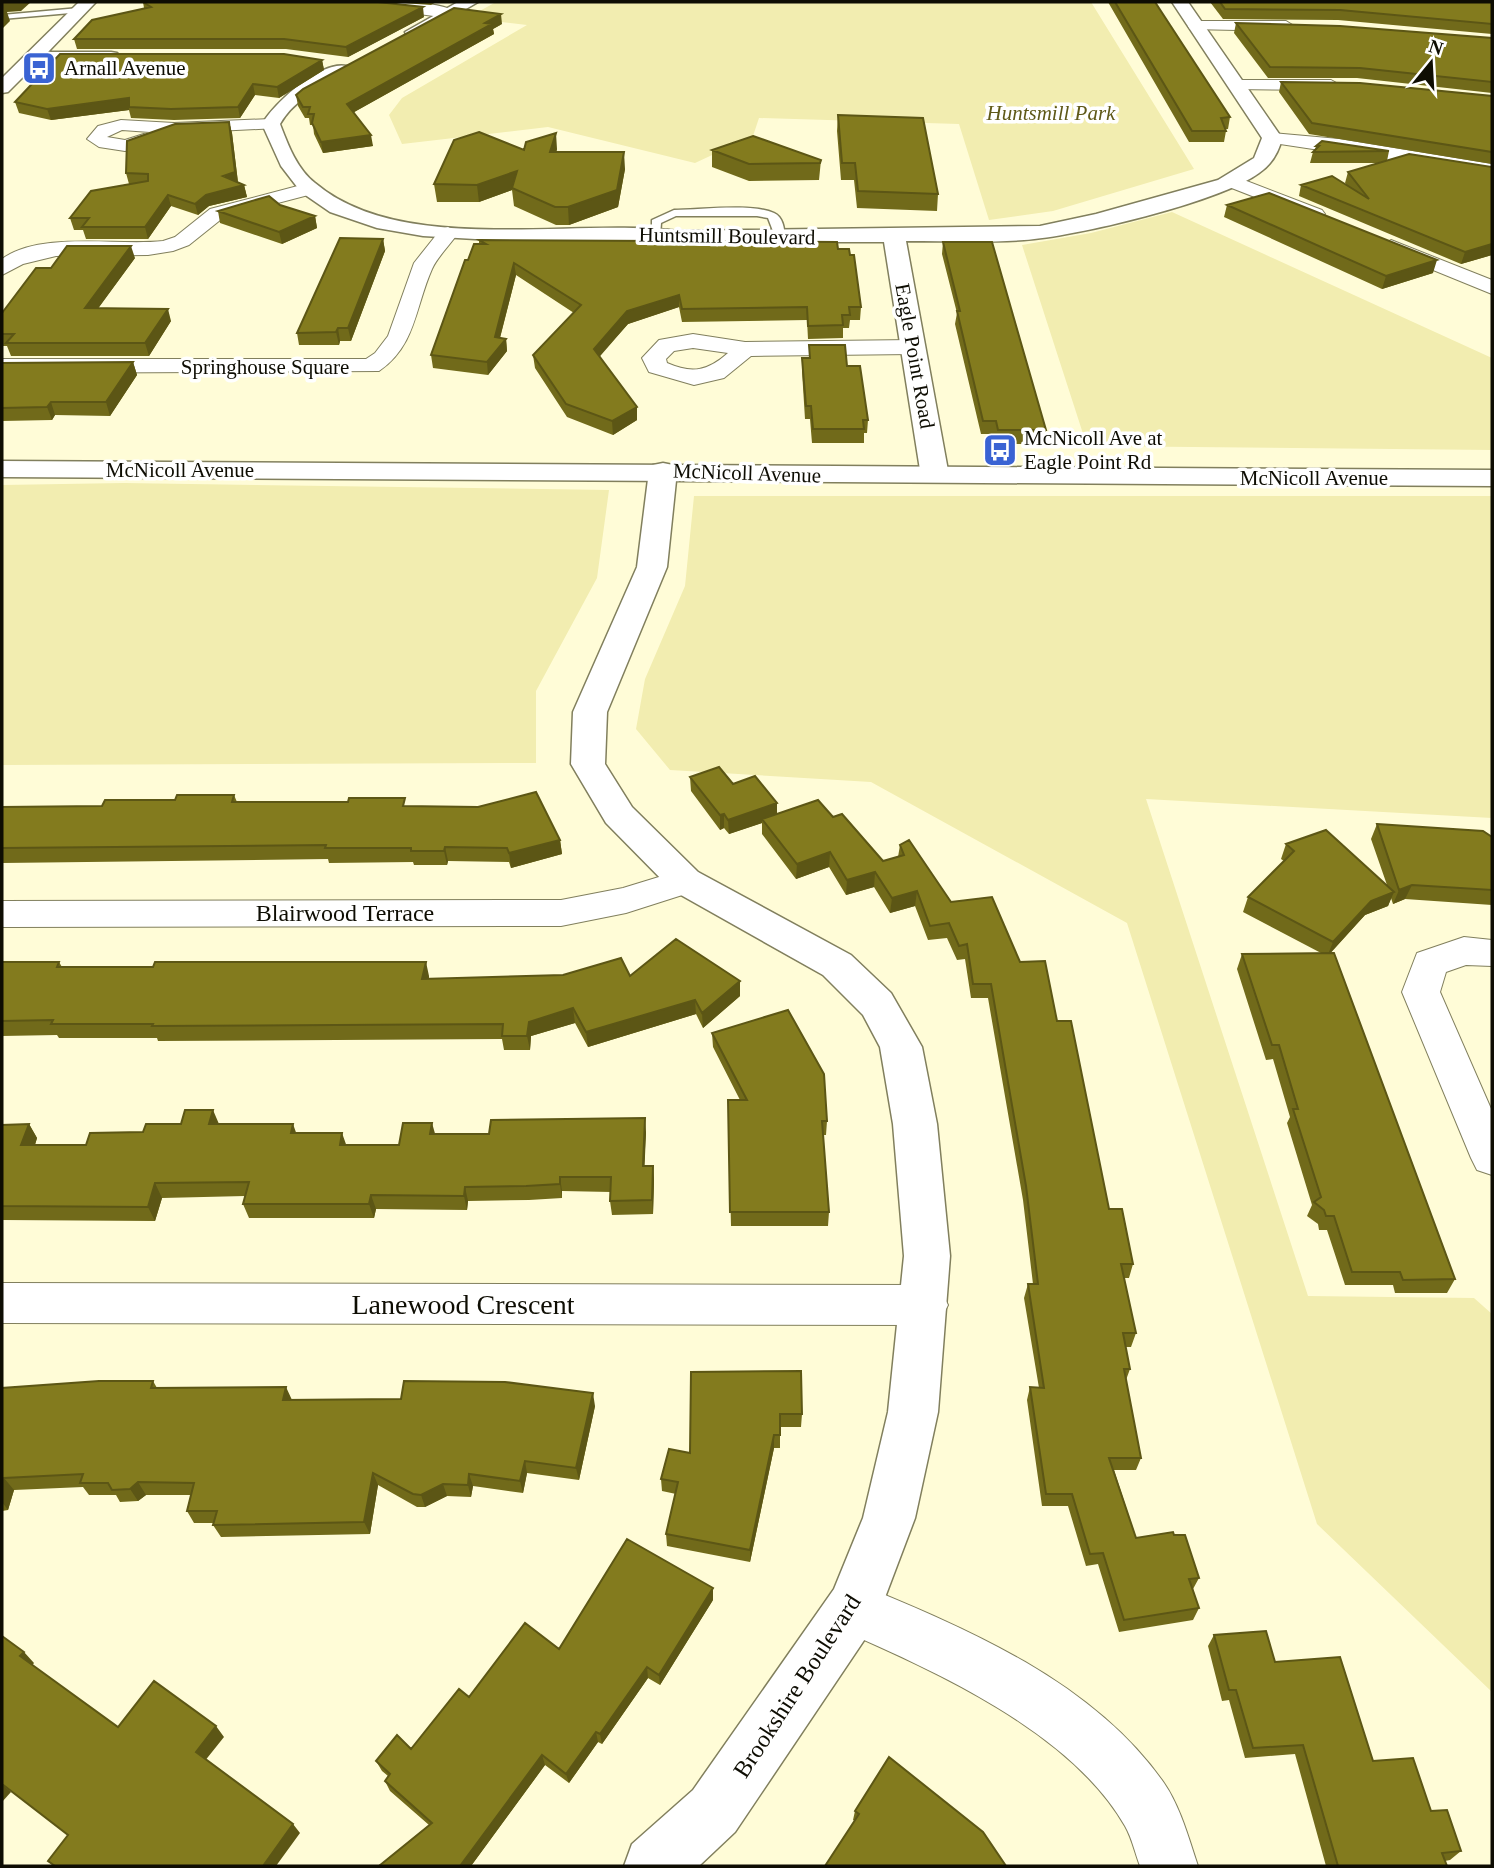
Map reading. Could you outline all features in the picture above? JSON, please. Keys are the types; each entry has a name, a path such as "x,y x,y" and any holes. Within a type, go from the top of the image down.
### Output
{"street":[{"path":"351,2 449,13"},
{"path":"397,40 470,2"},
{"path":"1180,2 1272,138 1339,145 1492,170"},
{"path":"3,85 84,6"},
{"path":"1196,26 1300,26"},
{"path":"32,57 135,57"},
{"path":"174,128 271,124 280,108 298,94 356,63 322,61"},
{"path":"1238,85 1347,86"},
{"name":"Huntsmill Boulevard","path":"271,124 279,145 309,189 356,215 448,233 894,237 1045,232 1183,197 1231,181 1263,160 1271,148 1272,138"},
{"path":"1231,181 1339,224"},
{"path":"2,270 15,260 45,252 166,247 182,241 217,213 309,189"},
{"name":"Springhouse Square","path":"2,366 371,366 382,361 392,349 423,266 448,233"},
{"name":"Eagle Point Road","path":"894,237 935,476"},
{"path":"1376,239 1491,286"},
{"path":"745,349 913,347"},
{"name":"McNicoll Avenue","path":"2,469 1492,478"},
{"name":"Brookshire Boulevard","path":"654,1866 714,1811 855,1608 889,1518 910,1425 925,1305 927,1256 915,1124 901,1047 877,1004 836,965 685,881 619,815 588,764 590,712 652,567 663,471"},
{"name":"Blairwood Terrace","path":"2,914 561,913 626,900 685,881"},
{"path":"1492,953 1464,951 1430,963 1421,992 1492,1158"},
{"name":"Lanewood Crescent","path":"2,1303 925,1305"},
{"path":"855,1608 1021,1688 1086,1739 1144,1804 1169,1866"}],"lane":[{"path":"2,18 84,6"},
{"path":"2,18 66,23"}],"green space":[{"name":"Huntsmill Park","path":"496,2 1091,2 1194,169 1053,211 989,220 959,124 759,118 753,136 695,163 548,127 402,144 389,115 402,98 527,25 467,18"},
{"path":"1172,212 1492,358 1492,450 1087,446 1022,245 1091,233"},
{"path":"124,483 609,490 597,578 536,691 536,763 2,765 2,485"},
{"path":"694,496 1492,496 1492,818 1146,799 1308,1296 1474,1298 1492,1314 1492,1692 1317,1524 1127,923 871,782 670,770 636,729 645,679 685,586"}],"building":[{"path":"143,2 378,2 423,7 346,47 284,39 74,39 92,20 151,7"},
{"path":"1115,2 1155,2 1230,117 1221,118 1226,131 1192,131"},
{"path":"1220,2 1492,2 1492,24 1340,10 1225,9"},
{"path":"454,8 501,14 485,23 492,24 347,104 371,135 321,142 312,123 314,114 308,114 310,107 303,107 296,95"},
{"path":"1236,23 1340,26 1492,38 1492,82 1360,68 1270,67"},
{"path":"60,54 284,54 322,60 277,87 253,84 238,107 129,107 129,98 47,109 15,102"},
{"path":"1281,82 1360,83 1492,96 1492,152 1312,123"},
{"path":"838,115 923,118 938,194 858,191 855,163 842,163"},
{"path":"229,122 235,172 223,176 244,185 206,195 195,204 168,195 145,227 82,227 89,218 70,218 91,191 148,181 148,174 126,173 127,141 175,124"},
{"path":"479,132 524,150 526,142 556,133 550,152 624,152 617,190 568,207 555,207 512,188 517,171 477,185 434,184 454,140"},
{"path":"753,136 821,160 820,163 749,164 712,150"},
{"path":"1322,141 1389,151 1313,152"},
{"path":"1409,154 1492,167 1492,244 1465,252 1301,185 1332,176 1369,199 1348,172"},
{"path":"1269,193 1437,260 1386,276 1227,205"},
{"path":"269,196 280,205 315,216 279,232 218,211"},
{"path":"340,238 383,239 348,328 338,328 336,332 297,333"},
{"path":"479,240 837,242 838,249 849,249 850,255 854,255 861,307 849,307 850,315 842,315 843,325 808,326 807,307 682,309 679,295 627,311 594,349 637,407 612,421 566,404 533,355 581,305 514,263 495,337 506,339 487,362 431,355 465,260 468,260 474,244 486,244"},
{"path":"943,242 992,242 1046,430 998,430 996,421 983,421"},
{"path":"67,246 131,246 85,308 168,309 145,343 6,343 14,334 2,334 2,313 36,268 51,268"},
{"path":"809,345 845,345 847,366 860,366 868,420 863,420 864,429 813,429 811,406 806,406 802,358 810,358"},
{"path":"133,362 106,402 51,402 47,407 2,408 2,363"},
{"path":"719,767 733,784 755,776 777,803 728,820 724,814 720,815 690,777"},
{"path":"536,792 560,840 509,853 507,848 445,847 444,851 411,851 411,848 325,848 326,845 2,848 2,807 102,806 105,800 175,800 177,795 234,795 232,802 348,802 349,798 405,798 403,806 478,807"},
{"path":"818,800 833,817 842,814 883,861 904,855 900,845 909,840 951,902 992,897 1020,962 1045,961 1057,1021 1071,1021 1109,1209 1122,1209 1133,1264 1121,1264 1136,1333 1123,1333 1130,1369 1124,1369 1141,1458 1109,1458 1136,1538 1173,1532 1174,1535 1185,1535 1199,1578 1189,1579 1199,1608 1124,1620 1103,1553 1090,1554 1072,1494 1046,1494 1030,1387 1044,1388 1028,1284 1038,1284 1026,1186 991,984 973,984 967,944 959,946 949,923 930,926 917,891 892,898 875,872 847,880 830,852 797,864 762,819"},
{"path":"1377,824 1483,831 1492,837 1492,890 1412,885 1399,890"},
{"path":"1326,830 1394,892 1371,901 1333,942 1248,897 1294,851 1286,844"},
{"path":"676,939 740,981 702,1013 695,1000 586,1032 573,1008 529,1022 527,1036 502,1036 503,1024 152,1026 153,1024 51,1024 53,1020 2,1021 2,962 59,962 57,967 153,967 155,962 426,962 422,979 563,975 621,958 630,976"},
{"path":"1334,953 1455,1279 1403,1280 1400,1272 1352,1272 1334,1216 1326,1216 1324,1210 1314,1202 1321,1197 1293,1109 1298,1109 1279,1045 1272,1045 1242,954"},
{"path":"788,1010 824,1074 827,1121 822,1121 829,1212 730,1212 728,1100 747,1100 712,1033"},
{"path":"185,1110 213,1110 209,1124 293,1124 291,1133 342,1133 340,1145 399,1145 403,1123 432,1123 430,1134 489,1134 491,1120 645,1118 643,1166 653,1166 652,1200 610,1201 611,1177 560,1177 560,1184 465,1187 464,1196 371,1195 369,1204 243,1204 249,1182 155,1183 148,1207 2,1206 2,1125 29,1124 21,1145 86,1145 90,1133 143,1132 146,1124 181,1124"},
{"path":"801,1371 802,1414 780,1414 780,1435 774,1435 750,1550 666,1534 678,1482 661,1479 669,1449 690,1453 691,1372"},
{"path":"99,1381 153,1381 151,1388 286,1387 283,1400 401,1399 404,1381 505,1382 593,1393 576,1468 525,1461 520,1481 469,1474 468,1485 443,1484 421,1495 413,1494 373,1473 364,1522 213,1525 217,1511 187,1511 194,1483 138,1482 130,1489 112,1490 108,1483 80,1483 83,1474 4,1478 2,1487 2,1388"},
{"path":"627,1539 713,1588 659,1675 647,1667 600,1734 596,1732 566,1774 542,1755 460,1866 379,1866 432,1823 385,1781 390,1774 376,1761 397,1735 411,1749 459,1689 469,1697 525,1623 559,1649"},
{"path":"1266,1631 1275,1662 1340,1657 1373,1761 1413,1758 1431,1811 1447,1810 1461,1851 1442,1853 1447,1866 1338,1866 1303,1745 1253,1748 1236,1690 1229,1690 1214,1635"},
{"path":"2,1636 24,1652 20,1656 118,1727 154,1681 216,1726 196,1752 293,1824 263,1866 55,1866 48,1861 68,1835 2,1784"},
{"path":"889,1757 983,1832 1006,1866 825,1866 859,1814 855,1811"}],"place":[{"name":"Arnall Avenue","path":"39,68"},
{"name":"McNicoll Ave at Eagle Point Rd","path":"1000,450"}]}
